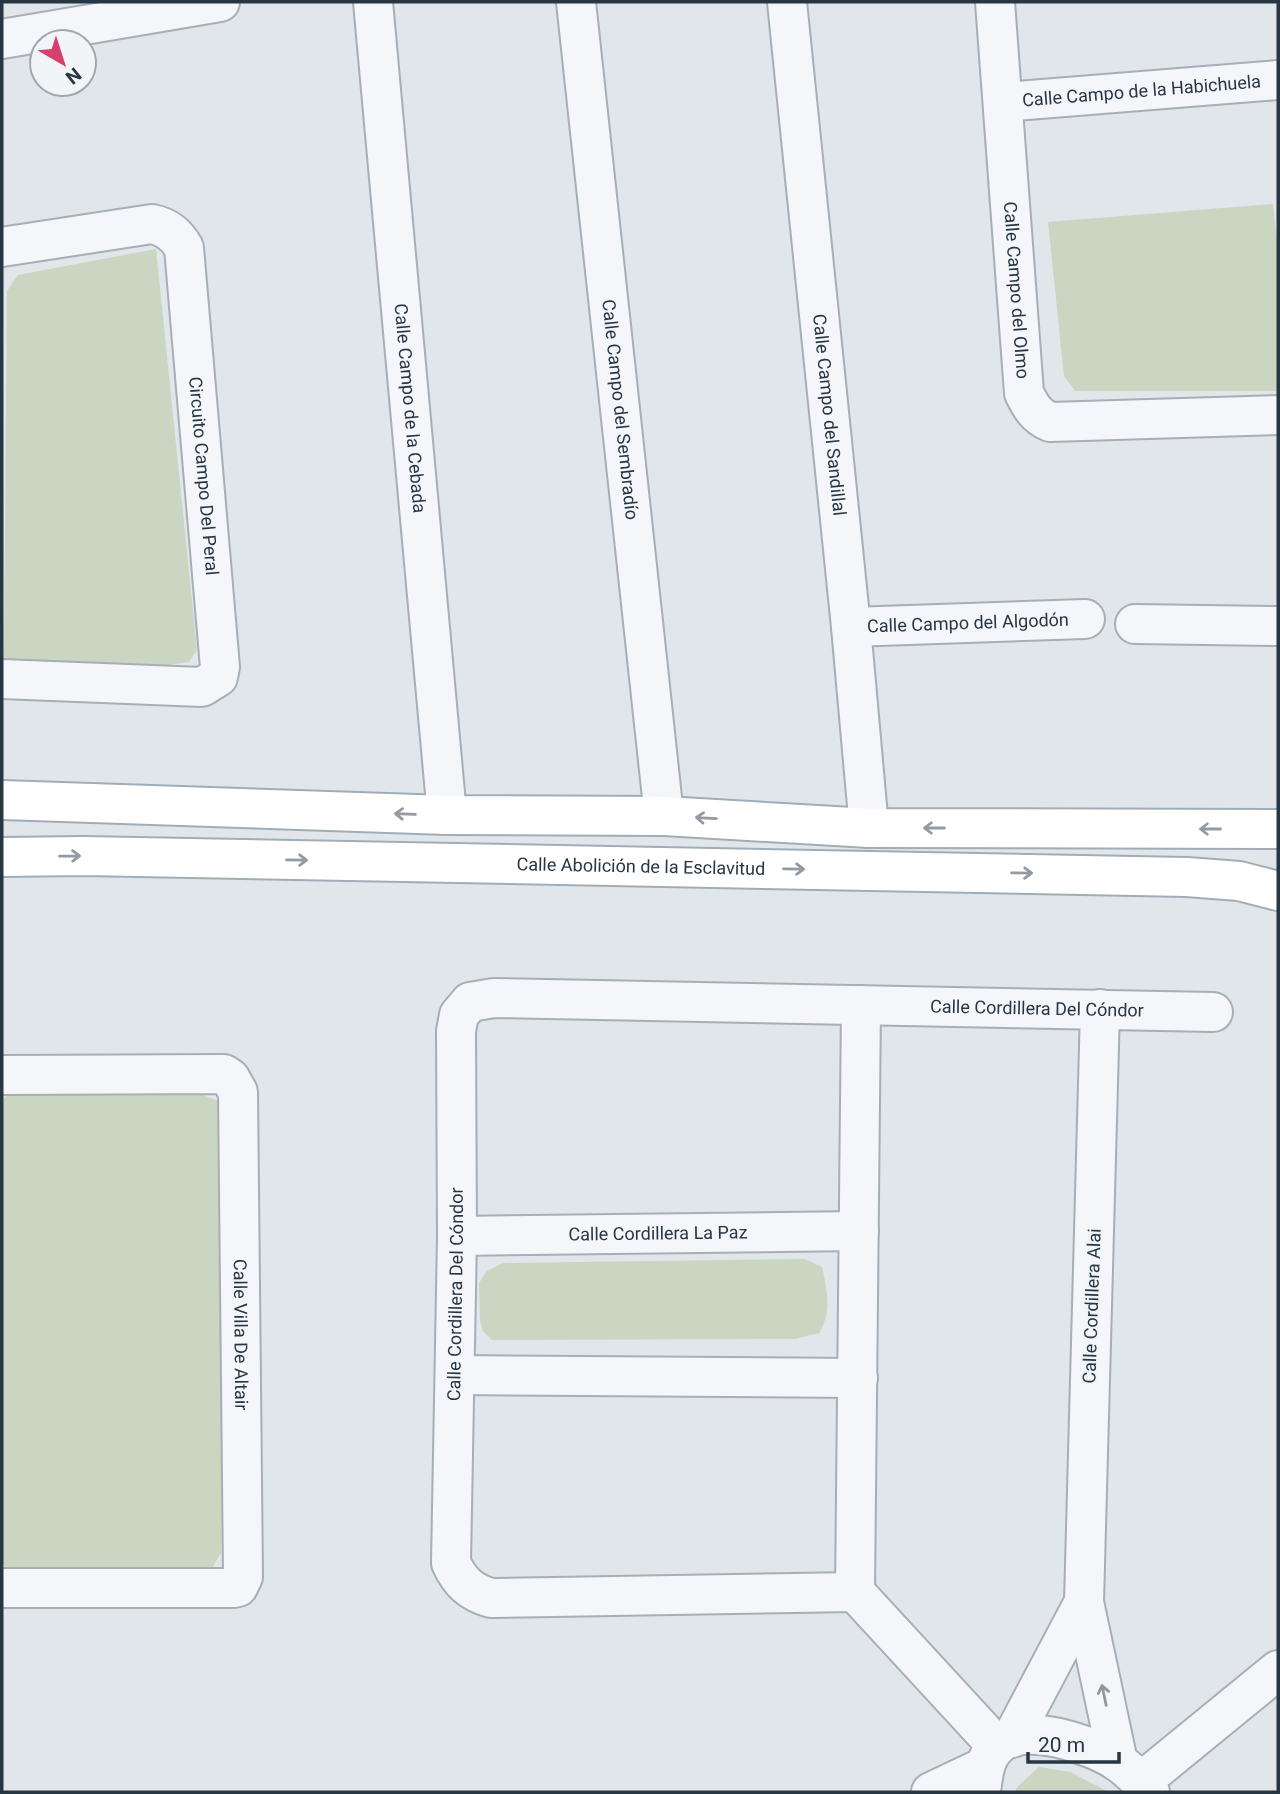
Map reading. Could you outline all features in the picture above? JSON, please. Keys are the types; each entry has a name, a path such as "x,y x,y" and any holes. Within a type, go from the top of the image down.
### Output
{"main road":[{"path":"2,800 447,815 664,816 869,828 1278,829"},
{"name":"Calle Abolición de la Esclavitud","path":"2,857 98,856 1186,877 1239,881 1278,891"}],"street":[{"path":"2,39 220,2"},
{"name":"Calle Campo de la Cebada","path":"373,2 447,815"},
{"name":"Calle Campo del Sembradío","path":"576,2 664,816"},
{"name":"Calle Campo del Sandillal","path":"787,2 869,828"},
{"name":"Calle Campo del Olmo","path":"995,2 1024,393 1039,417 1050,422 1278,415"},
{"name":"Calle Campo de la Habichuela","path":"1004,102 1278,80"},
{"name":"Circuito Campo Del Peral","path":"2,247 152,224 171,232 184,248 220,667 220,673 214,682 202,687 2,679"},
{"name":"Calle Campo del Algodón","path":"851,627 1085,619"},
{"path":"1135,624 1278,626"},
{"name":"Calle Cordillera Del Cóndor","path":"855,1592 491,1598 479,1594 458,1577 451,1563 456,1375 456,1031 459,1015 470,1002 494,998 1213,1012"},
{"path":"861,1005 855,1592 993,1761"},
{"name":"Calle Cordillera Alai","path":"1100,1009 1084,1602 1136,1779"},
{"name":"Calle Villa De Altair","path":"2,1075 224,1074 236,1086 243,1577 237,1587 233,1588 2,1588"},
{"name":"Calle Cordillera La Paz","path":"457,1237 859,1231"},
{"path":"456,1375 858,1378"},
{"name":"Calle Cordillera Alai","path":"993,1761 1084,1602"},
{"path":"931,1792 993,1761 1026,1735 1065,1739 1136,1779 1278,1670"}],"green space":[{"path":"1273,204 1278,251 1278,391 1075,391 1064,376 1048,222"},
{"path":"156,249 197,650 189,662 168,665 9,667 4,656 7,291 18,275"},
{"path":"192,1091 221,1102 229,1128 221,1553 210,1571 17,1577 2,1564 2,1101 8,1094"},
{"path":"805,1259 822,1267 827,1292 826,1317 819,1333 795,1339 492,1340 483,1331 480,1320 479,1283 487,1271 503,1263"},
{"path":"1039,1767 1070,1772 1109,1792 1015,1792"}]}
